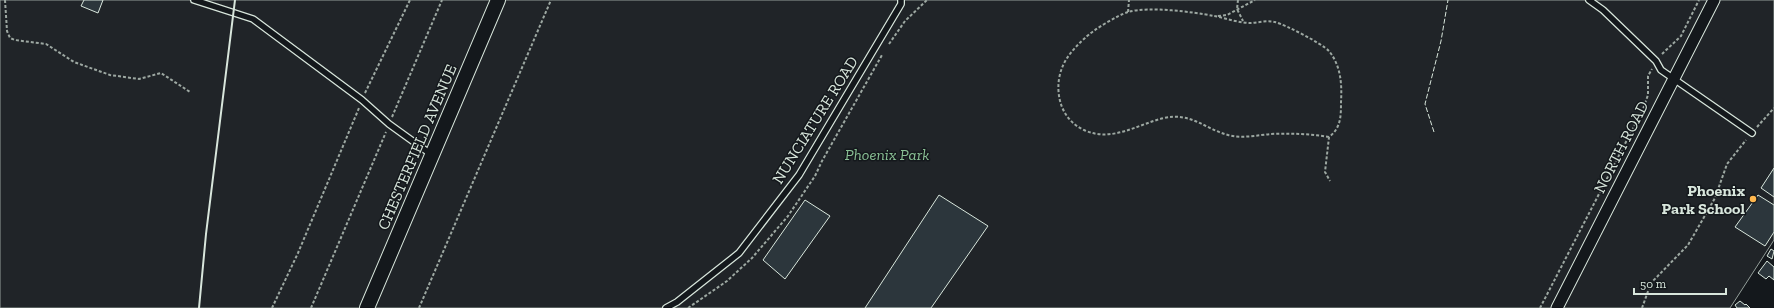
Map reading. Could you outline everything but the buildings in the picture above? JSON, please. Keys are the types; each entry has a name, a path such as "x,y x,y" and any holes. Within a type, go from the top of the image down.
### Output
{"street":[{"name":"CHESTERFIELD AVENUE","path":"367,308 498,0"},
{"name":"NORTH ROAD","path":"1557,308 1714,0"}],"lane":[{"path":"194,0 253,19 362,100 389,124 432,155"},
{"path":"901,2 908,0"},
{"path":"1589,0 1603,10 1656,60 1661,70 1752,133"},
{"name":"NUNCIATURE ROAD","path":"666,308 677,302 739,253 799,176 901,2"}],"path":[{"path":"5,0 10,38 46,44 74,62 110,75 139,79 161,73 190,92"},
{"path":"272,308 298,253 362,100 410,0"},
{"path":"311,308 442,0"},
{"path":"419,308 551,0"},
{"path":"1128,12 1129,0"},
{"path":"1238,0 1238,9 1242,20 1250,23"},
{"path":"1217,16 1227,14 1255,0"},
{"path":"1540,308 1643,109 1648,95 1648,76 1656,60 1681,36 1699,0"},
{"path":"1153,10 1200,13 1217,16 1250,23 1273,22 1304,36 1328,50 1340,70 1342,90 1340,123 1334,134 1329,137 1292,133 1230,136 1200,122 1178,116 1165,118 1124,132 1113,134 1086,131 1075,126 1061,106 1059,79 1065,60 1072,50 1090,33 1128,12 1153,10"},
{"path":"1642,308 1651,283 1688,245 1715,198 1727,164 1774,108"},
{"path":"1329,137 1325,172 1330,181"}],"green space":[{"name":"Phoenix Park","path":"0,0 1774,0 1774,240 1730,308 0,308"}],"fence":[{"path":"1434,132 1425,104 1441,41 1448,0"}],"wall":[{"path":"199,308 206,234 235,0"}],"place":[{"name":"Phoenix Park School","path":"1753,199"}]}
